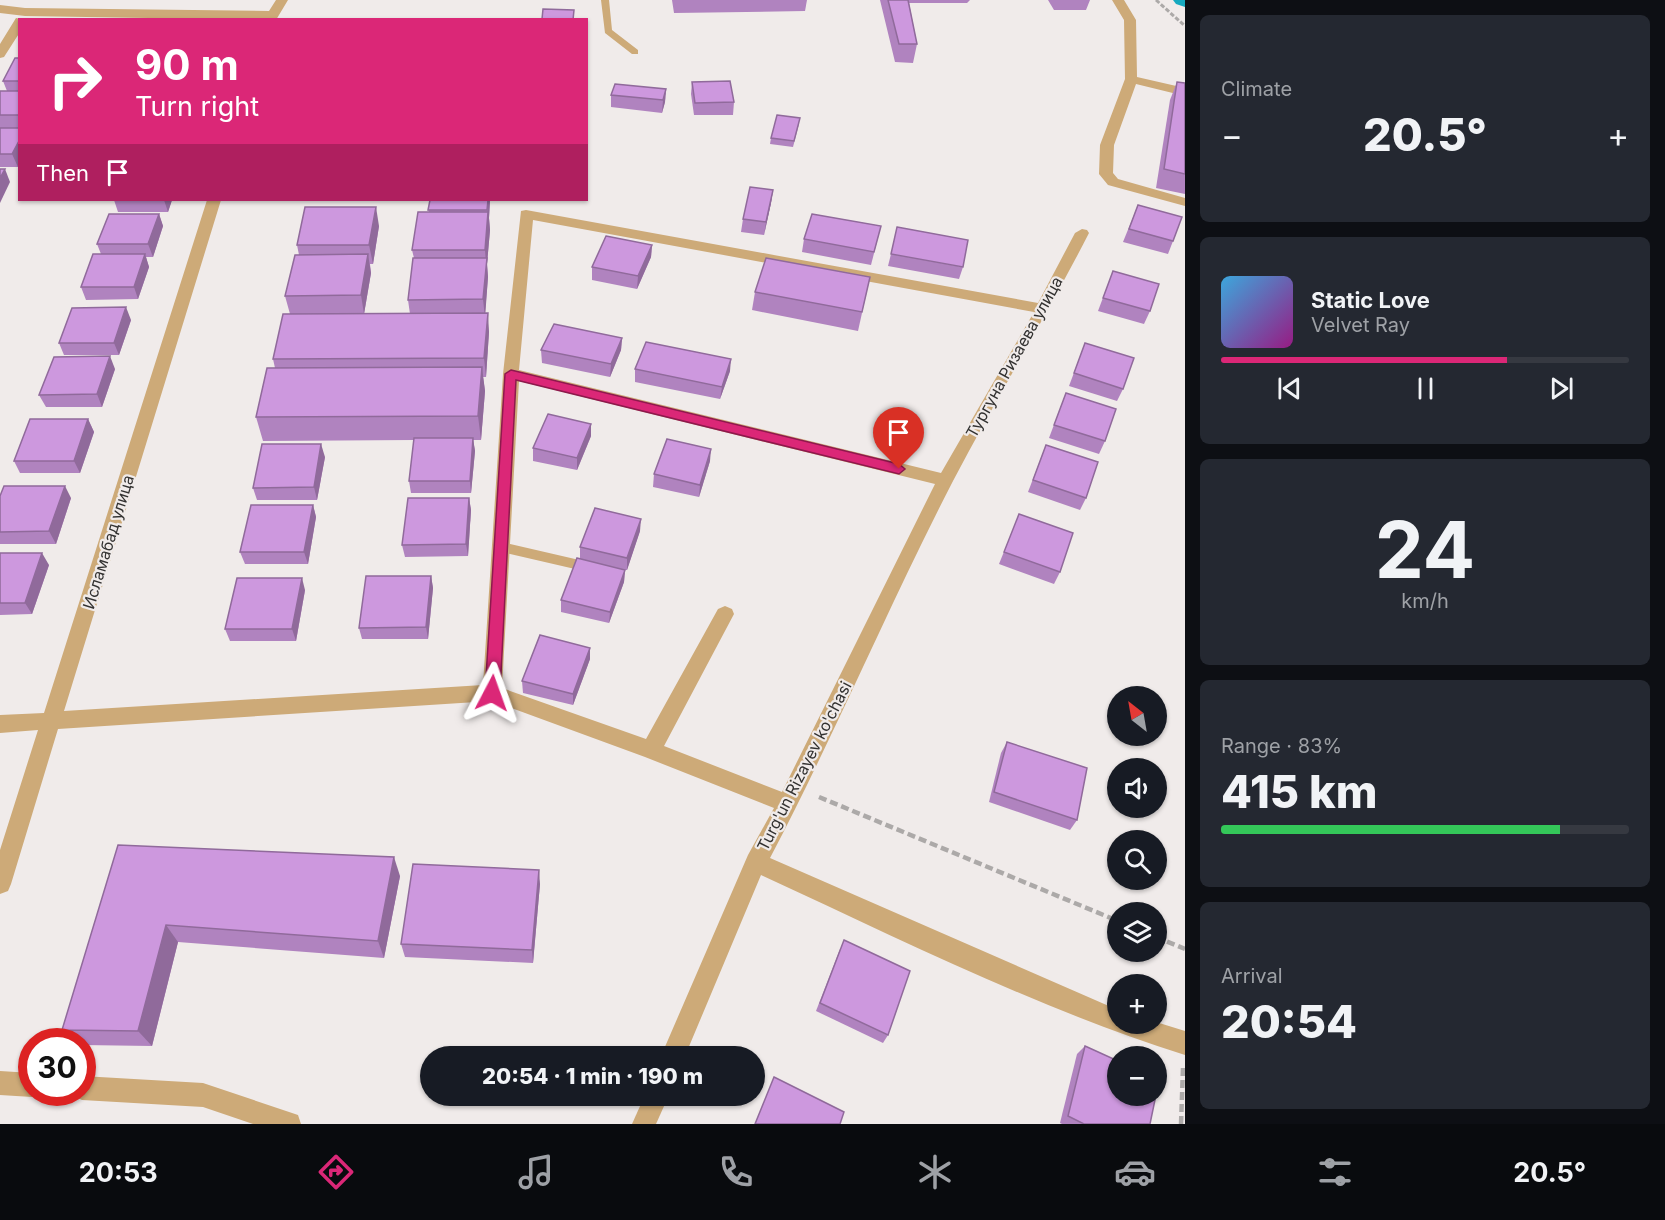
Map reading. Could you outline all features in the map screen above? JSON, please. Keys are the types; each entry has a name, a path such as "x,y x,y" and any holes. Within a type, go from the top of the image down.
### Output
{"street":[{"path":"0,9 22,17 271,17 282,0"},
{"path":"1118,0 1130,20 1131,79 1107,145 1106,174 1113,182 1185,202"},
{"path":"0,54 18,24"},
{"path":"1131,79 1185,92"},
{"name":"Исламабад улица","path":"0,884 214,201"},
{"path":"492,693 511,374 526,214 1043,309"},
{"name":"Тургуна Ризаева улица","path":"945,480 1043,309 1082,233"},
{"path":"511,374 945,480"},
{"name":"Turg'un Rizayev ko'chasi","path":"677,1046 756,862 945,480"},
{"path":"651,750 725,614"},
{"path":"0,724 492,693 651,750 791,795"},
{"path":"756,862 979,963 1107,1017"},
{"path":"1157,1034 1185,1043"},
{"path":"0,1083 18,1084"},
{"path":"96,1089 203,1095 290,1124"},
{"path":"644,1124 652,1106"}],"lane":[{"path":"605,0 608,31 635,52"},
{"path":"502,547 575,564"}],"path":[{"path":"1156,0 1185,26"},
{"path":"791,795 1107,917"},
{"path":"1167,942 1185,949"},
{"path":"1181,1124 1185,1043"}],"building":[{"path":"888,0 908,0 917,44 899,44"},
{"path":"543,9 574,10 573,18 542,18"},
{"path":"15,58 18,58 18,81 3,81"},
{"path":"730,81 734,102 695,103 692,82"},
{"path":"1177,82 1185,83 1185,174 1164,169"},
{"path":"615,84 666,89 663,100 611,95"},
{"path":"0,91 18,91 18,115 0,115"},
{"path":"777,115 800,118 794,141 771,138"},
{"path":"0,128 18,128 18,143 12,154 0,154"},
{"path":"750,187 773,190 766,222 743,219"},
{"path":"430,201 488,201 487,210 428,210"},
{"path":"1138,205 1182,217 1173,241 1129,229"},
{"path":"305,207 376,207 369,245 297,245"},
{"path":"418,212 488,212 485,250 412,250"},
{"path":"109,214 159,214 148,244 97,244"},
{"path":"812,214 881,226 874,252 804,239"},
{"path":"897,227 968,240 963,267 891,254"},
{"path":"606,236 652,245 638,276 592,267"},
{"path":"93,254 145,254 134,287 81,287"},
{"path":"368,254 361,295 285,296 295,255"},
{"path":"413,258 487,258 483,299 408,300"},
{"path":"766,258 870,277 862,312 755,292"},
{"path":"1113,271 1159,284 1150,311 1103,298"},
{"path":"126,307 114,343 59,343 72,308"},
{"path":"488,313 484,358 273,359 283,314"},
{"path":"554,324 622,338 611,364 541,350"},
{"path":"646,342 731,359 722,387 635,369"},
{"path":"1085,343 1134,358 1123,389 1074,373"},
{"path":"110,356 97,394 39,395 54,357"},
{"path":"482,367 478,416 256,417 267,368"},
{"path":"1066,393 1116,409 1105,441 1054,425"},
{"path":"548,414 591,424 577,458 533,448"},
{"path":"30,419 88,419 74,461 14,461"},
{"path":"414,438 473,438 470,481 409,481"},
{"path":"667,439 711,449 700,485 654,474"},
{"path":"262,444 321,444 314,487 253,488"},
{"path":"1046,445 1098,462 1086,498 1033,480"},
{"path":"4,486 65,486 49,531 0,532 0,496"},
{"path":"408,498 469,498 466,544 402,545"},
{"path":"251,505 313,505 304,552 240,552"},
{"path":"595,508 641,519 627,558 580,547"},
{"path":"1019,514 1073,533 1060,572 1004,552"},
{"path":"0,553 42,553 25,603 0,603"},
{"path":"577,558 625,570 610,612 561,600"},
{"path":"366,576 431,576 426,627 359,628"},
{"path":"237,578 302,578 292,629 225,629"},
{"path":"540,635 590,648 573,694 522,681"},
{"path":"1007,742 1087,768 1077,820 994,792"},
{"path":"118,845 394,857 378,941 166,925 138,1031 63,1028"},
{"path":"413,864 539,870 532,950 401,944"},
{"path":"844,940 910,971 888,1035 820,1003"},
{"path":"1085,1046 1107,1056 1107,1106 1154,1106 1150,1124 1084,1124 1068,1116"},
{"path":"774,1077 844,1112 840,1124 755,1124 762,1106 765,1106 765,1099"}],"route":[{"path":"492,693 511,374 899,469"}]}
